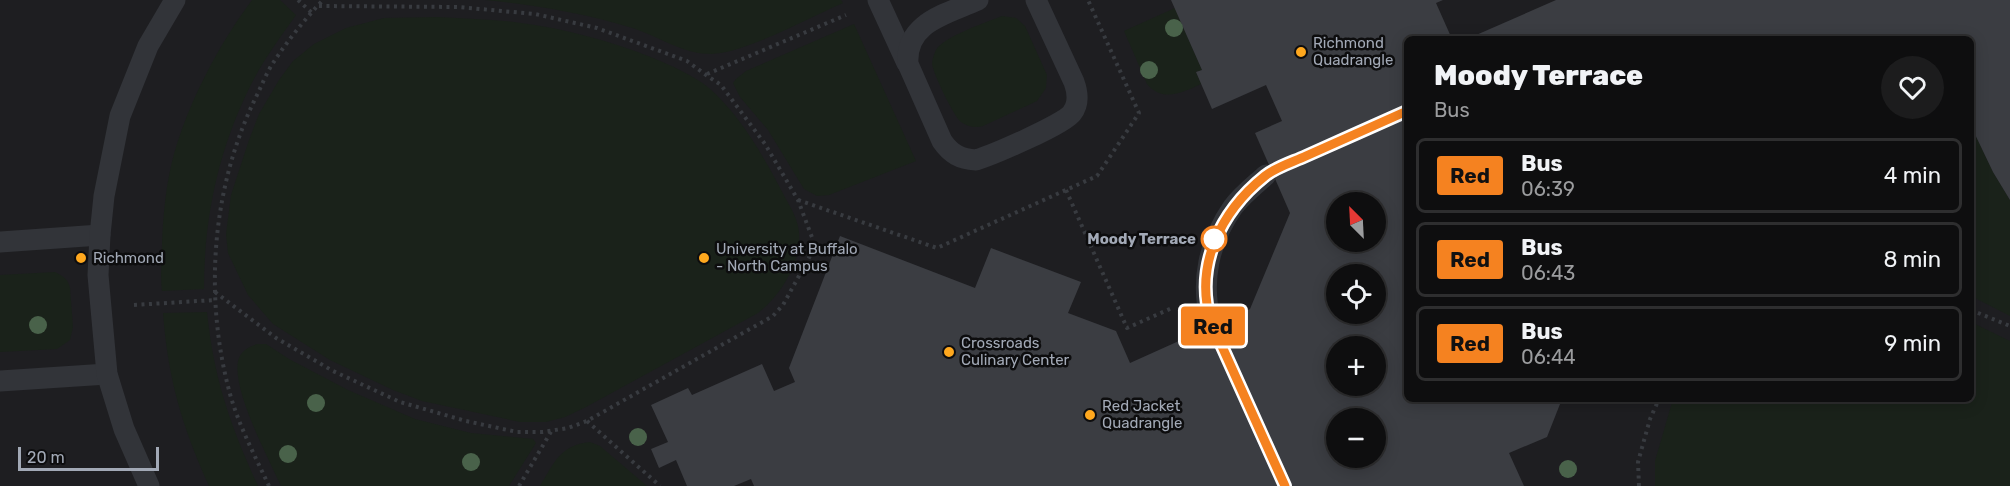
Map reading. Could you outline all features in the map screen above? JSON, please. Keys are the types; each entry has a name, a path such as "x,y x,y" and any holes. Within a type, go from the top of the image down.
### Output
{"lane":[{"path":"149,486 124,429 107,374 98,275 100,235 104,196 120,116 148,46 175,0"},
{"path":"878,0 942,141 948,149 966,159 976,160 1060,123 1072,113 1077,97 1076,89 1036,0"},
{"path":"908,64 907,52 916,31 925,24 978,0"},
{"path":"1211,322 1206,306 1206,269 1214,239 1234,206 1266,175"},
{"path":"0,242 100,235"},
{"path":"0,381 107,374"}],"path":[{"path":"298,0 312,13"},
{"path":"269,486 239,420 230,393 215,300 217,231 229,166 248,112 273,62 323,0"},
{"path":"706,75 878,0"},
{"path":"798,200 937,248 1097,176 1138,113 1088,0"},
{"path":"215,292 276,338 333,371 400,402 466,421 517,432 543,432 568,428 587,421 773,316 783,305 811,254 813,240 798,200 765,144 721,85 687,61 597,28 535,14 458,8 317,6"},
{"path":"1066,190 1127,328 1178,306"},
{"path":"162,302 215,300"},
{"path":"1974,311 2010,326"},
{"path":"1639,486 1638,462 1650,419 1658,402"},
{"path":"587,421 660,486"},
{"path":"519,486 552,430"}],"shaded area":[{"name":"University at Buffalo - North Campus","path":"0,0 2010,0 2010,486 0,486"},
{"path":"252,0 280,0 296,15 255,77 223,153 207,234 204,289 162,291 164,211 174,154 188,113 206,74"},
{"path":"485,0 841,0 843,3 759,42 711,54 689,51 639,30 611,22 540,7"},
{"path":"1175,8 1202,70 1196,72 1201,84 1180,93 1166,94 1153,90 1147,84 1124,31"},
{"path":"1002,16 1016,18 1025,26 1047,75 1046,88 1037,101 983,126 969,126 961,122 949,104 933,69 933,57 940,45 947,40"},
{"path":"438,17 511,22 588,36 660,61 703,83 743,126 779,186 797,223 799,238 795,262 783,286 775,296 758,313 586,407 565,417 546,422 520,422 422,401 330,360 273,324 248,295 228,253 226,234 231,195 259,114 293,61 314,44 346,28 384,18"},
{"path":"854,24 916,161 829,195 817,196 804,189 768,130 740,97 733,83 746,71"},
{"path":"1974,132 1993,172 2010,200 2010,316 1974,298"},
{"path":"55,272 65,278 70,288 73,327 70,340 57,349 0,352 0,275"},
{"path":"207,312 214,359 231,422 258,486 209,486 191,443 178,402 168,359 163,313"},
{"path":"1974,323 2010,341 2010,486 1655,486 1655,461 1672,402 1974,402"},
{"path":"257,344 266,344 289,359 348,390 415,419 471,433 533,439 536,443 509,486 281,486 252,422 237,370 240,355"},
{"path":"590,442 600,446 647,486 540,486 559,456 572,447"}],"building":[{"path":"1171,0 1443,0 1436,3 1451,36 1404,36 1404,402 1561,402 1547,437 1509,453 1524,486 754,486 751,479 734,486 687,486 676,460 659,468 651,449 668,442 651,405 688,388 692,395 762,364 774,391 795,382 789,368 840,236 975,288 991,248 1081,282 1068,313 1116,331 1130,363 1250,309 1290,213 1255,133 1282,121 1266,85 1212,109 1196,72 1202,70"},
{"path":"1556,0 2010,0 2010,200 1993,172 1974,132 1974,114 1976,113 1974,109 1974,36 1474,36"}],"bus line":[{"name":"Red","path":"1285,486 1211,322 1206,306 1206,269 1214,239 1234,206 1266,175 1404,112"}],"place":[{"name":"Richmond Quadrangle","path":"1301,52"},
{"name":"Moody Terrace","path":"1214,239"},
{"name":"Richmond","path":"81,258"},
{"name":"University at Buffalo - North Campus","path":"704,258"},
{"name":"Crossroads Culinary Center","path":"949,352"},
{"name":"Red Jacket Quadrangle","path":"1090,415"}]}
